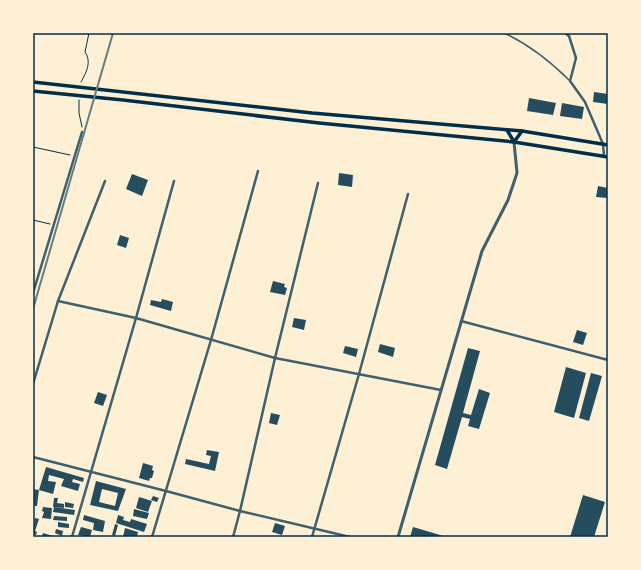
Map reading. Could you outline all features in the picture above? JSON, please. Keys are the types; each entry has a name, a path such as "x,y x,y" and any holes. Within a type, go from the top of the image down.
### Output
{"main road":[{"path":"33,82 125,91 312,113 522,131 608,145"},
{"path":"33,91 319,123 514,142 606,156"},
{"path":"508,130 514,142"},
{"path":"514,142 522,131"}],"street":[{"path":"565,33 569,36 576,58 570,81 585,102 603,144 606,156"},
{"path":"33,293 82,132"},
{"path":"398,537 460,321 482,251 508,200 517,173 514,142"},
{"path":"152,537 211,340 258,171"},
{"path":"33,384 58,301 105,181"},
{"path":"72,537 92,472 174,181"},
{"path":"233,537 318,183"},
{"path":"312,537 359,374 408,194"},
{"path":"58,301 136,318 275,358 441,390"},
{"path":"460,321 608,360"},
{"path":"33,457 240,511 350,537"}],"lane":[{"path":"504,33 515,38 557,68 570,81"}],"path":[{"path":"78,87 88,68 87,55 85,52 89,33"},
{"path":"79,100 79,113 82,132"},
{"path":"33,147 75,156"},
{"path":"33,220 54,225"}],"building":[{"path":"594,92 608,94 608,104 593,102"},
{"path":"529,98 556,103 553,115 527,111"},
{"path":"562,103 584,107 582,119 560,116"},
{"path":"339,173 353,175 352,187 338,185"},
{"path":"132,174 148,180 142,196 126,189"},
{"path":"598,186 608,188 608,198 596,197"},
{"path":"120,235 129,238 126,248 117,245"},
{"path":"273,281 285,284 284,287 287,288 285,295 270,292"},
{"path":"162,299 173,302 171,311 150,305 151,300 161,302"},
{"path":"294,318 306,320 304,330 292,327"},
{"path":"577,330 587,333 583,345 573,342"},
{"path":"380,344 395,348 393,357 378,352"},
{"path":"345,346 358,349 356,357 343,353"},
{"path":"468,348 480,351 463,413 471,415 479,389 490,393 479,429 468,426 470,419 462,417 447,469 435,465"},
{"path":"566,367 586,373 574,418 554,412"},
{"path":"591,373 602,376 589,421 579,418"},
{"path":"98,392 107,395 103,406 94,403"},
{"path":"271,413 280,415 277,425 269,423"},
{"path":"207,450 219,452 215,471 185,464 186,459 209,464 211,456 206,455"},
{"path":"143,463 153,466 152,470 154,471 152,478 150,478 149,481 139,478"},
{"path":"46,467 84,478 83,482 73,479 72,482 80,484 78,491 61,486 64,479 49,475 48,481 56,482 53,494 39,490"},
{"path":"96,481 126,489 118,511 90,505","holes":["102,489 118,493 115,506 99,502"]},
{"path":"33,489 39,490 37,506 33,506"},
{"path":"583,495 605,502 594,537 570,537"},
{"path":"153,496 159,498 157,502 151,500"},
{"path":"139,497 152,501 148,512 136,508"},
{"path":"54,498 58,498 57,503 64,504 64,508 53,507"},
{"path":"65,502 74,504 73,508 65,507"},
{"path":"43,507 52,508 51,519 42,518 44,512 42,511"},
{"path":"54,507 75,510 74,515 53,512"},
{"path":"134,509 149,513 147,519 133,516"},
{"path":"84,515 105,521 103,532 93,530 94,523 83,520"},
{"path":"118,515 124,517 123,520 130,522 131,519 147,524 144,532 116,523"},
{"path":"54,516 67,517 67,521 53,520"},
{"path":"35,518 39,519 35,531 37,532 36,535 33,534"},
{"path":"58,522 69,524 69,528 58,527"},
{"path":"275,523 285,526 282,535 272,532"},
{"path":"115,524 118,525 115,536 112,535"},
{"path":"81,527 92,530 90,537 78,535"},
{"path":"413,527 447,537 410,537"},
{"path":"125,528 138,532 137,537 123,537"},
{"path":"56,529 63,531 62,536 55,533"},
{"path":"43,533 56,537 42,537"}],"railway":[{"path":"33,309 113,33"}]}
